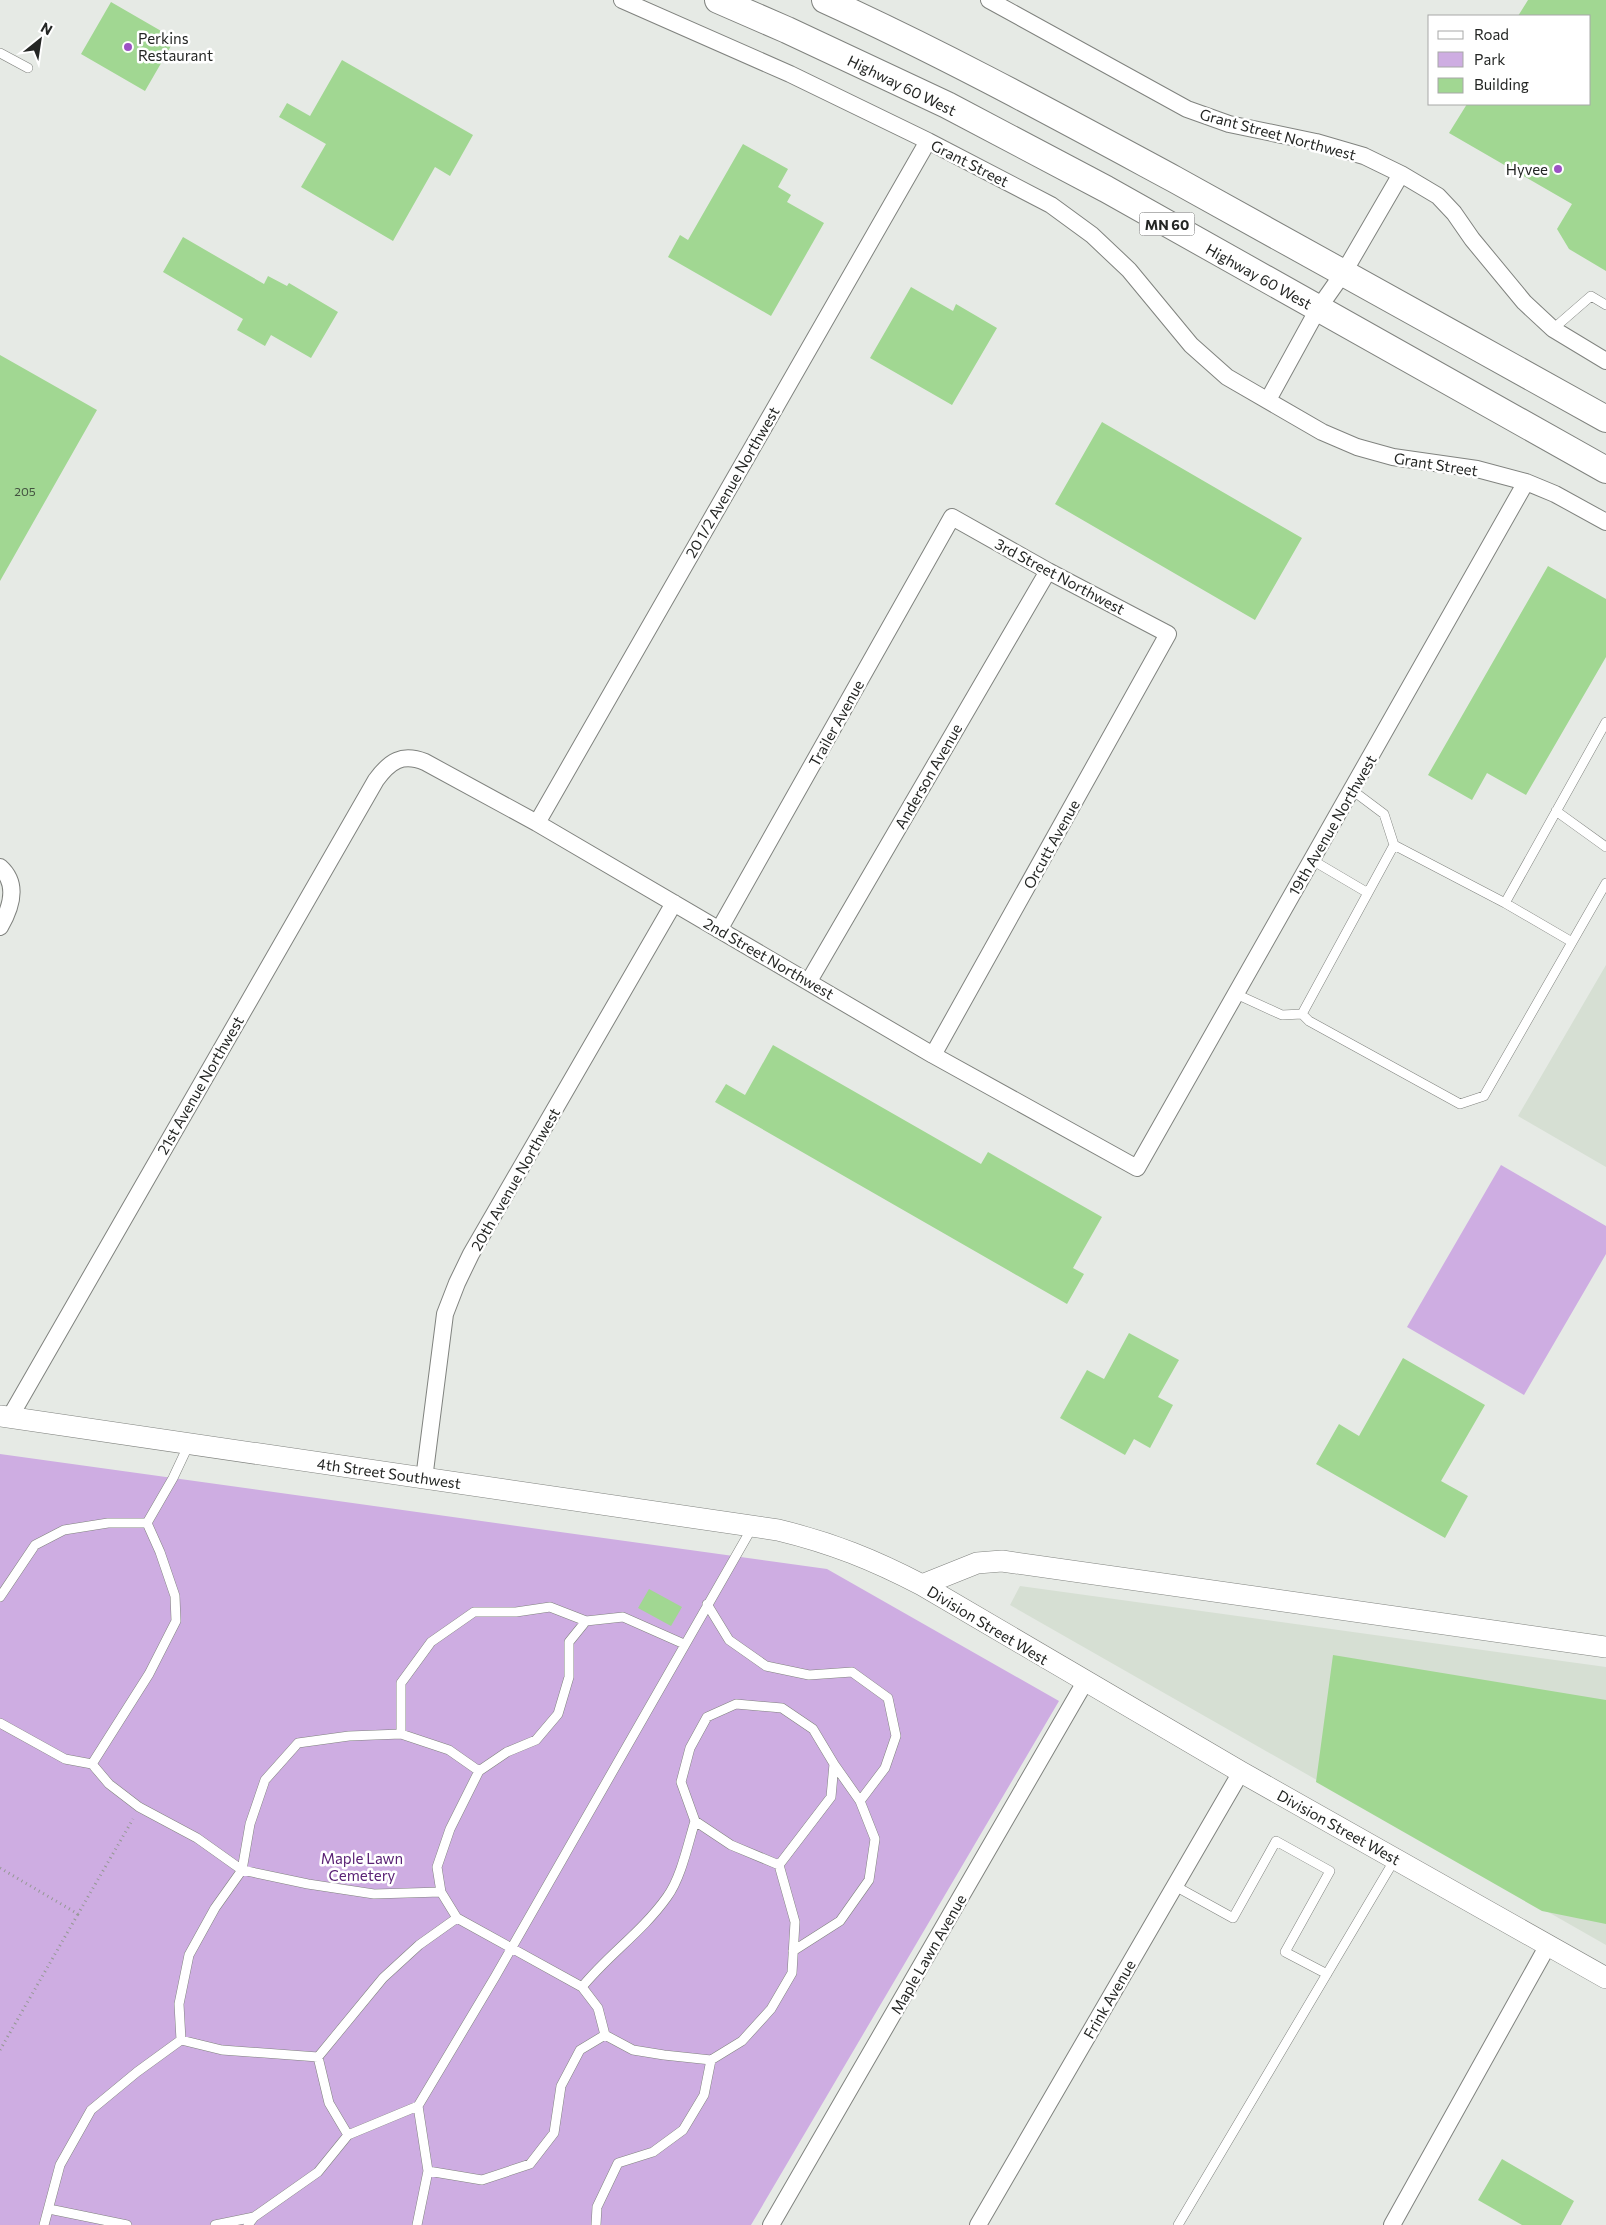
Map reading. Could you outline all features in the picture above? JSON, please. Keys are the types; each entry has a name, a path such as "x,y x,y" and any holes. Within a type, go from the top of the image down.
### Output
{"main road":[{"name":"Highway 60 West","path":"718,0 947,105 1106,190 1606,470"},
{"name":"MN 60","path":"825,0 873,21 1048,111 1344,272 1606,419"}],"street":[{"name":"Grant Street","path":"622,0 790,74 928,141 1051,205 1092,235 1129,270 1191,345 1227,377 1322,432 1357,447 1392,457 1477,469 1526,482 1555,494 1606,522"},
{"name":"Grant Street Northwest","path":"988,0 1187,109 1229,124 1316,142 1364,156 1401,174 1438,196 1454,213 1472,239 1524,302 1553,329 1606,361"},
{"name":"20 1/2 Avenue Northwest","path":"537,823 928,141"},
{"path":"1268,400 1318,309 1344,272 1401,174"},
{"name":"19th Avenue Northwest","path":"1137,1168 1526,482"},
{"name":"3rd Street Northwest","path":"952,517 1048,571 1168,634"},
{"name":"Trailer Avenue","path":"720,930 952,517"},
{"name":"Anderson Avenue","path":"809,981 1048,571"},
{"name":"Orcutt Avenue","path":"933,1055 1168,634"},
{"name":"2nd Street Northwest","path":"398,760 413,757 426,762 537,823 933,1055 1137,1168"},
{"name":"21st Avenue Northwest","path":"5,1417 376,780 385,767 398,760"},
{"path":"0,867 5,872 13,890 11,904 0,927"},
{"name":"20th Avenue Northwest","path":"424,1479 445,1314 457,1283 674,903"},
{"name":"4th Street Southwest","path":"5,1417 778,1530 820,1540 858,1554 887,1566 922,1585"},
{"name":"Division Street West","path":"922,1585 968,1566 1002,1561 1606,1647"},
{"name":"Division Street West","path":"922,1585 1241,1772 1606,1978"},
{"name":"Maple Lawn Avenue","path":"771,2225 1085,1682"},
{"name":"Frink Avenue","path":"978,2225 1241,1772"},
{"path":"1392,2225 1548,1944"}],"lane":[{"path":"0,53 28,68"},
{"path":"1553,329 1590,296 1606,305"},
{"path":"1505,903 1606,722"},
{"path":"1352,790 1384,814 1394,845 1505,903 1572,942"},
{"path":"1556,812 1606,847"},
{"path":"1302,1014 1394,845"},
{"path":"1312,860 1368,893"},
{"path":"1236,994 1282,1015 1302,1014 1309,1021 1460,1104 1484,1096 1606,883"},
{"path":"147,1523 174,1478 189,1444"},
{"path":"0,1597 35,1545 64,1530 108,1523 147,1523"},
{"path":"92,1764 149,1674 176,1621 176,1596 147,1523"},
{"path":"215,2225 251,2221 318,2172 348,2135 418,2106 511,1948 753,1526"},
{"path":"707,1604 729,1640 766,1666 809,1675 852,1672 888,1698 896,1736 885,1768 860,1801"},
{"path":"401,1734 401,1683 430,1642 474,1612 516,1612 550,1607 586,1621 622,1617 684,1644"},
{"path":"586,1621 569,1642 569,1677 558,1714 536,1740 507,1752 479,1772 450,1829 437,1866 440,1892 457,1918 582,1987 598,2008 605,2035 633,2050 710,2060 742,2041 771,2008 792,1973 795,1922 779,1865"},
{"path":"582,1987 596,1970 639,1931 668,1896 683,1861 695,1821 681,1782 690,1748 707,1717 736,1704 782,1708 813,1729 834,1764 860,1801 875,1839 869,1880 840,1921 794,1951"},
{"path":"0,1723 65,1760 92,1764 109,1784 139,1807 196,1838 242,1870 308,1884 374,1894 440,1892"},
{"path":"181,2040 179,2004 189,1955 215,1908 242,1870 250,1824 266,1780 298,1743 349,1736 401,1734 449,1750 479,1772"},
{"path":"779,1865 831,1797 834,1764"},
{"path":"695,1821 731,1845 779,1865"},
{"path":"1175,1886 1233,1918 1276,1841 1330,1871 1285,1952 1326,1974"},
{"path":"1178,2225 1395,1859"},
{"path":"318,2057 383,1978 419,1945 457,1918"},
{"path":"428,2171 482,2180 530,2164 554,2133 562,2086 580,2050 605,2035"},
{"path":"44,2225 60,2165 92,2110 137,2072 181,2040 222,2050 318,2057"},
{"path":"318,2057 329,2103 348,2135"},
{"path":"596,2225 597,2207 618,2163 653,2152 683,2130 704,2095 710,2060"},
{"path":"417,2225 428,2171 418,2106"},
{"path":"49,2208 127,2225"}],"path":[{"path":"0,2050 139,1807"},
{"path":"0,1868 78,1914"}],"shaded area":[{"path":"1606,965 1606,1167 1518,1116"},
{"path":"1020,1586 1606,1667 1606,1945 1010,1605"}],"green space":[{"path":"1501,1165 1606,1226 1606,1254 1524,1395 1407,1327"},
{"name":"Maple Lawn Cemetery","path":"0,1454 827,1569 1059,1701 751,2225 0,2225"}],"building":[{"name":"Hyvee","path":"1528,0 1606,0 1606,271 1569,249 1557,229 1572,204 1449,133 1466,105 1591,105 1591,15 1519,15"},
{"name":"Perkins Restaurant","path":"111,2 175,39 145,91 81,54"},
{"path":"342,60 473,135 450,176 435,167 393,241 301,187 326,144 279,117 287,103 310,116"},
{"path":"743,144 788,169 778,187 791,195 787,202 824,223 771,316 668,257 680,235 688,240"},
{"path":"183,237 264,284 268,276 287,286 289,283 338,312 311,358 271,335 265,346 237,330 243,319 163,272"},
{"path":"911,287 953,311 956,304 997,328 952,405 870,358"},
{"path":"0,355 97,410 0,581"},
{"path":"1102,422 1302,538 1255,620 1055,504"},
{"path":"1548,566 1606,599 1606,657 1526,795 1487,773 1472,800 1428,775"},
{"path":"773,1045 981,1164 988,1152 1102,1217 1073,1268 1084,1274 1067,1304 715,1102 726,1084 745,1095"},
{"path":"1129,1333 1179,1360 1158,1397 1173,1405 1150,1448 1134,1439 1125,1455 1060,1418 1087,1370 1104,1379"},
{"path":"1403,1358 1485,1405 1441,1481 1468,1496 1445,1538 1316,1464 1339,1424 1359,1436"},
{"path":"649,1589 682,1607 671,1626 638,1608"},
{"path":"1333,1655 1606,1700 1606,1924 1542,1911 1316,1782"},
{"path":"1502,2159 1574,2201 1561,2225 1522,2225 1478,2200"}],"place":[{"name":"Perkins Restaurant","path":"128,47"},
{"name":"Hyvee","path":"1558,169"}]}
